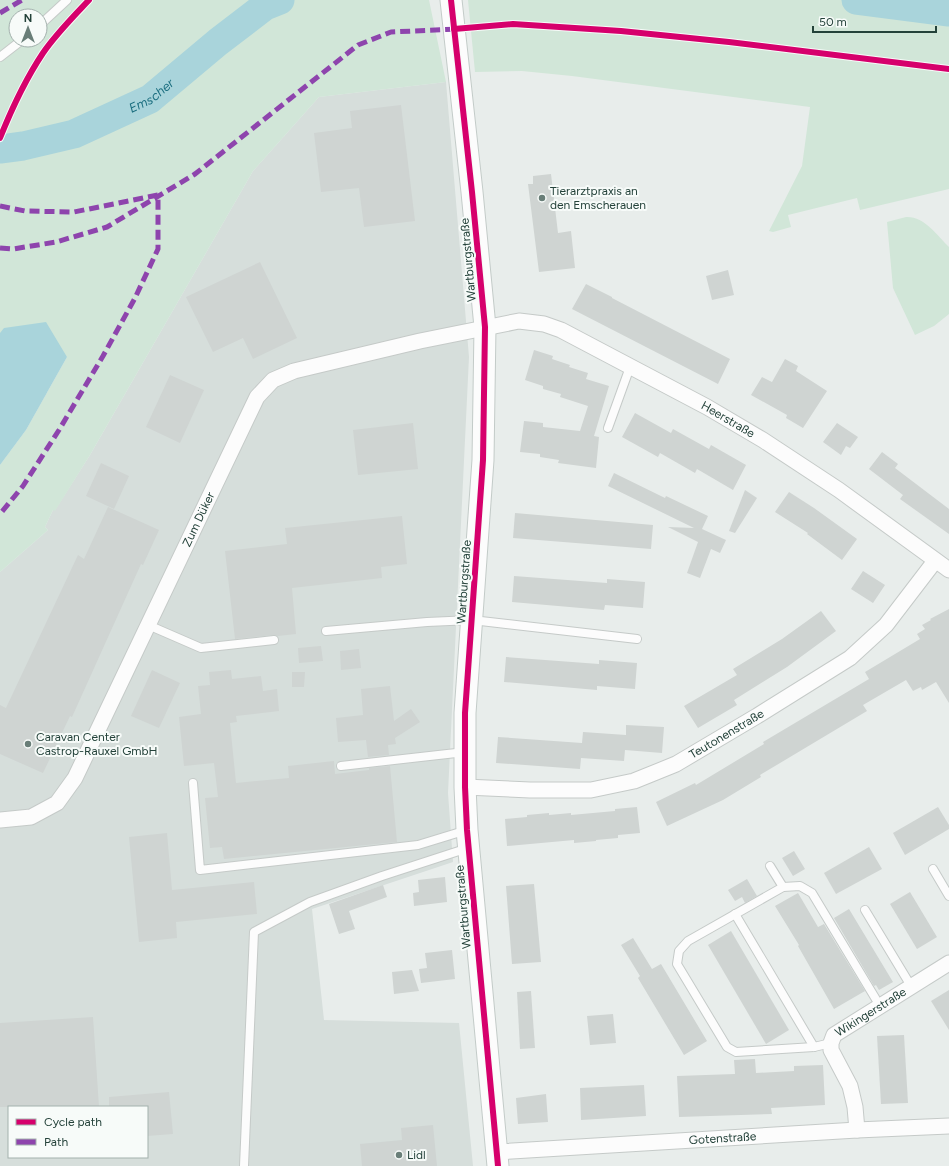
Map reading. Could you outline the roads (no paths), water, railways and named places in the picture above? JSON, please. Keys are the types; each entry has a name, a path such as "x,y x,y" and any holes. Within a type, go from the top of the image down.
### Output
{"main road":[{"name":"Wartburgstraße","path":"451,0 485,327 483,460 465,713 465,787 468,839 497,1159"}],"street":[{"name":"Heerstraße","path":"485,327 519,321 544,324 561,330 707,407 763,440 839,490 935,562 949,570"},
{"name":"Zum Düker","path":"0,820 31,817 57,803 75,778 257,397 273,380 294,371 420,340 485,327"},
{"name":"Teutonenstraße","path":"465,787 591,790 634,781 676,764 758,716 850,658 886,625 935,562"},
{"name":"Wikingerstraße","path":"857,1130 856,1107 850,1086 832,1050 831,1043 834,1035 949,963"},
{"name":"Gotenstraße","path":"497,1159 857,1130 949,1126"}],"lane":[{"path":"48,18 67,0"},
{"path":"0,57 12,48"},
{"path":"608,428 630,367"},
{"path":"326,631 427,622 472,620 636,639"},
{"path":"148,625 201,648 274,640"},
{"path":"341,766 465,752"},
{"path":"193,783 200,870 468,839"},
{"path":"244,1166 254,932 310,902 382,876 468,839"},
{"path":"770,866 783,887"},
{"path":"933,869 949,896"},
{"path":"831,1043 814,1047 736,1052 727,1047 677,964 679,951 688,941 783,887 800,886 812,893 880,1006"},
{"name":"Wikingerstraße","path":"865,910 911,986"},
{"path":"735,914 814,1047"}],"water":[{"path":"46,322 67,357 26,430 0,465 0,333 4,328"}],"waterway":[{"name":"Emscher","path":"265,6 269,0"},
{"name":"Emscher","path":"0,149 23,146 74,134 150,99 218,42 265,6 280,0"},
{"name":"Emscher","path":"856,0 949,12"}],"place":[{"name":"Tierarztpraxis an den Emscherauen","path":"542,198"},
{"name":"Caravan Center Castrop-Rauxel GmbH","path":"28,744"},
{"name":"Lidl","path":"399,1155"}]}
